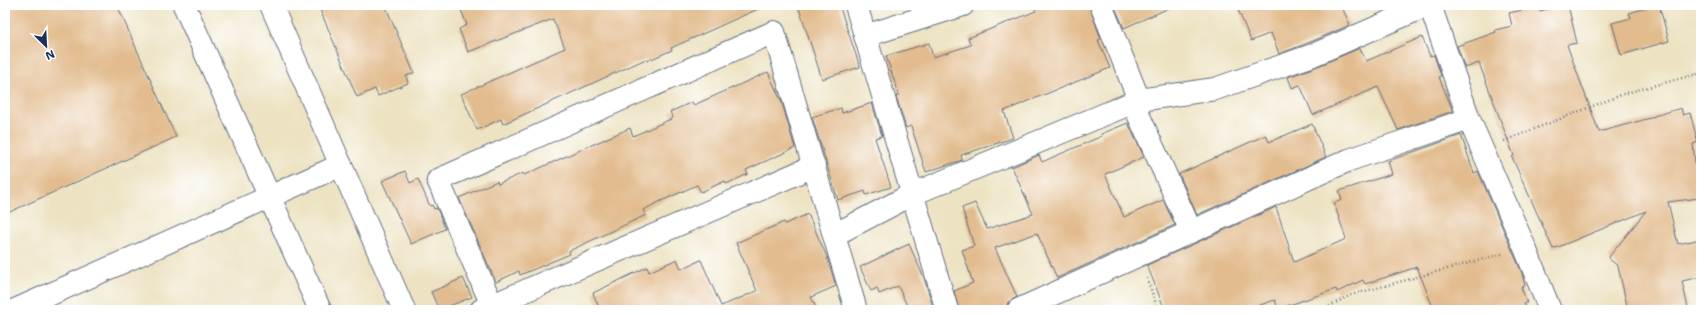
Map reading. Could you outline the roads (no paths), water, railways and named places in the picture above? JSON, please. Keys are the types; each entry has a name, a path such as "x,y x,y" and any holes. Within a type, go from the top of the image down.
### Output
{"street":[{"path":"184,5 320,310"},
{"path":"271,5 404,310"},
{"path":"856,5 947,310"},
{"path":"865,36 964,5"},
{"path":"1101,5 1136,102 1191,231"},
{"path":"834,235 912,194 1136,102 1215,89 1313,55 1429,5 1469,119 1550,310"},
{"path":"814,166 489,308 438,180 774,32 814,166 856,310"},
{"path":"1018,310 1349,160 1469,119"},
{"path":"15,310 341,164"}]}
